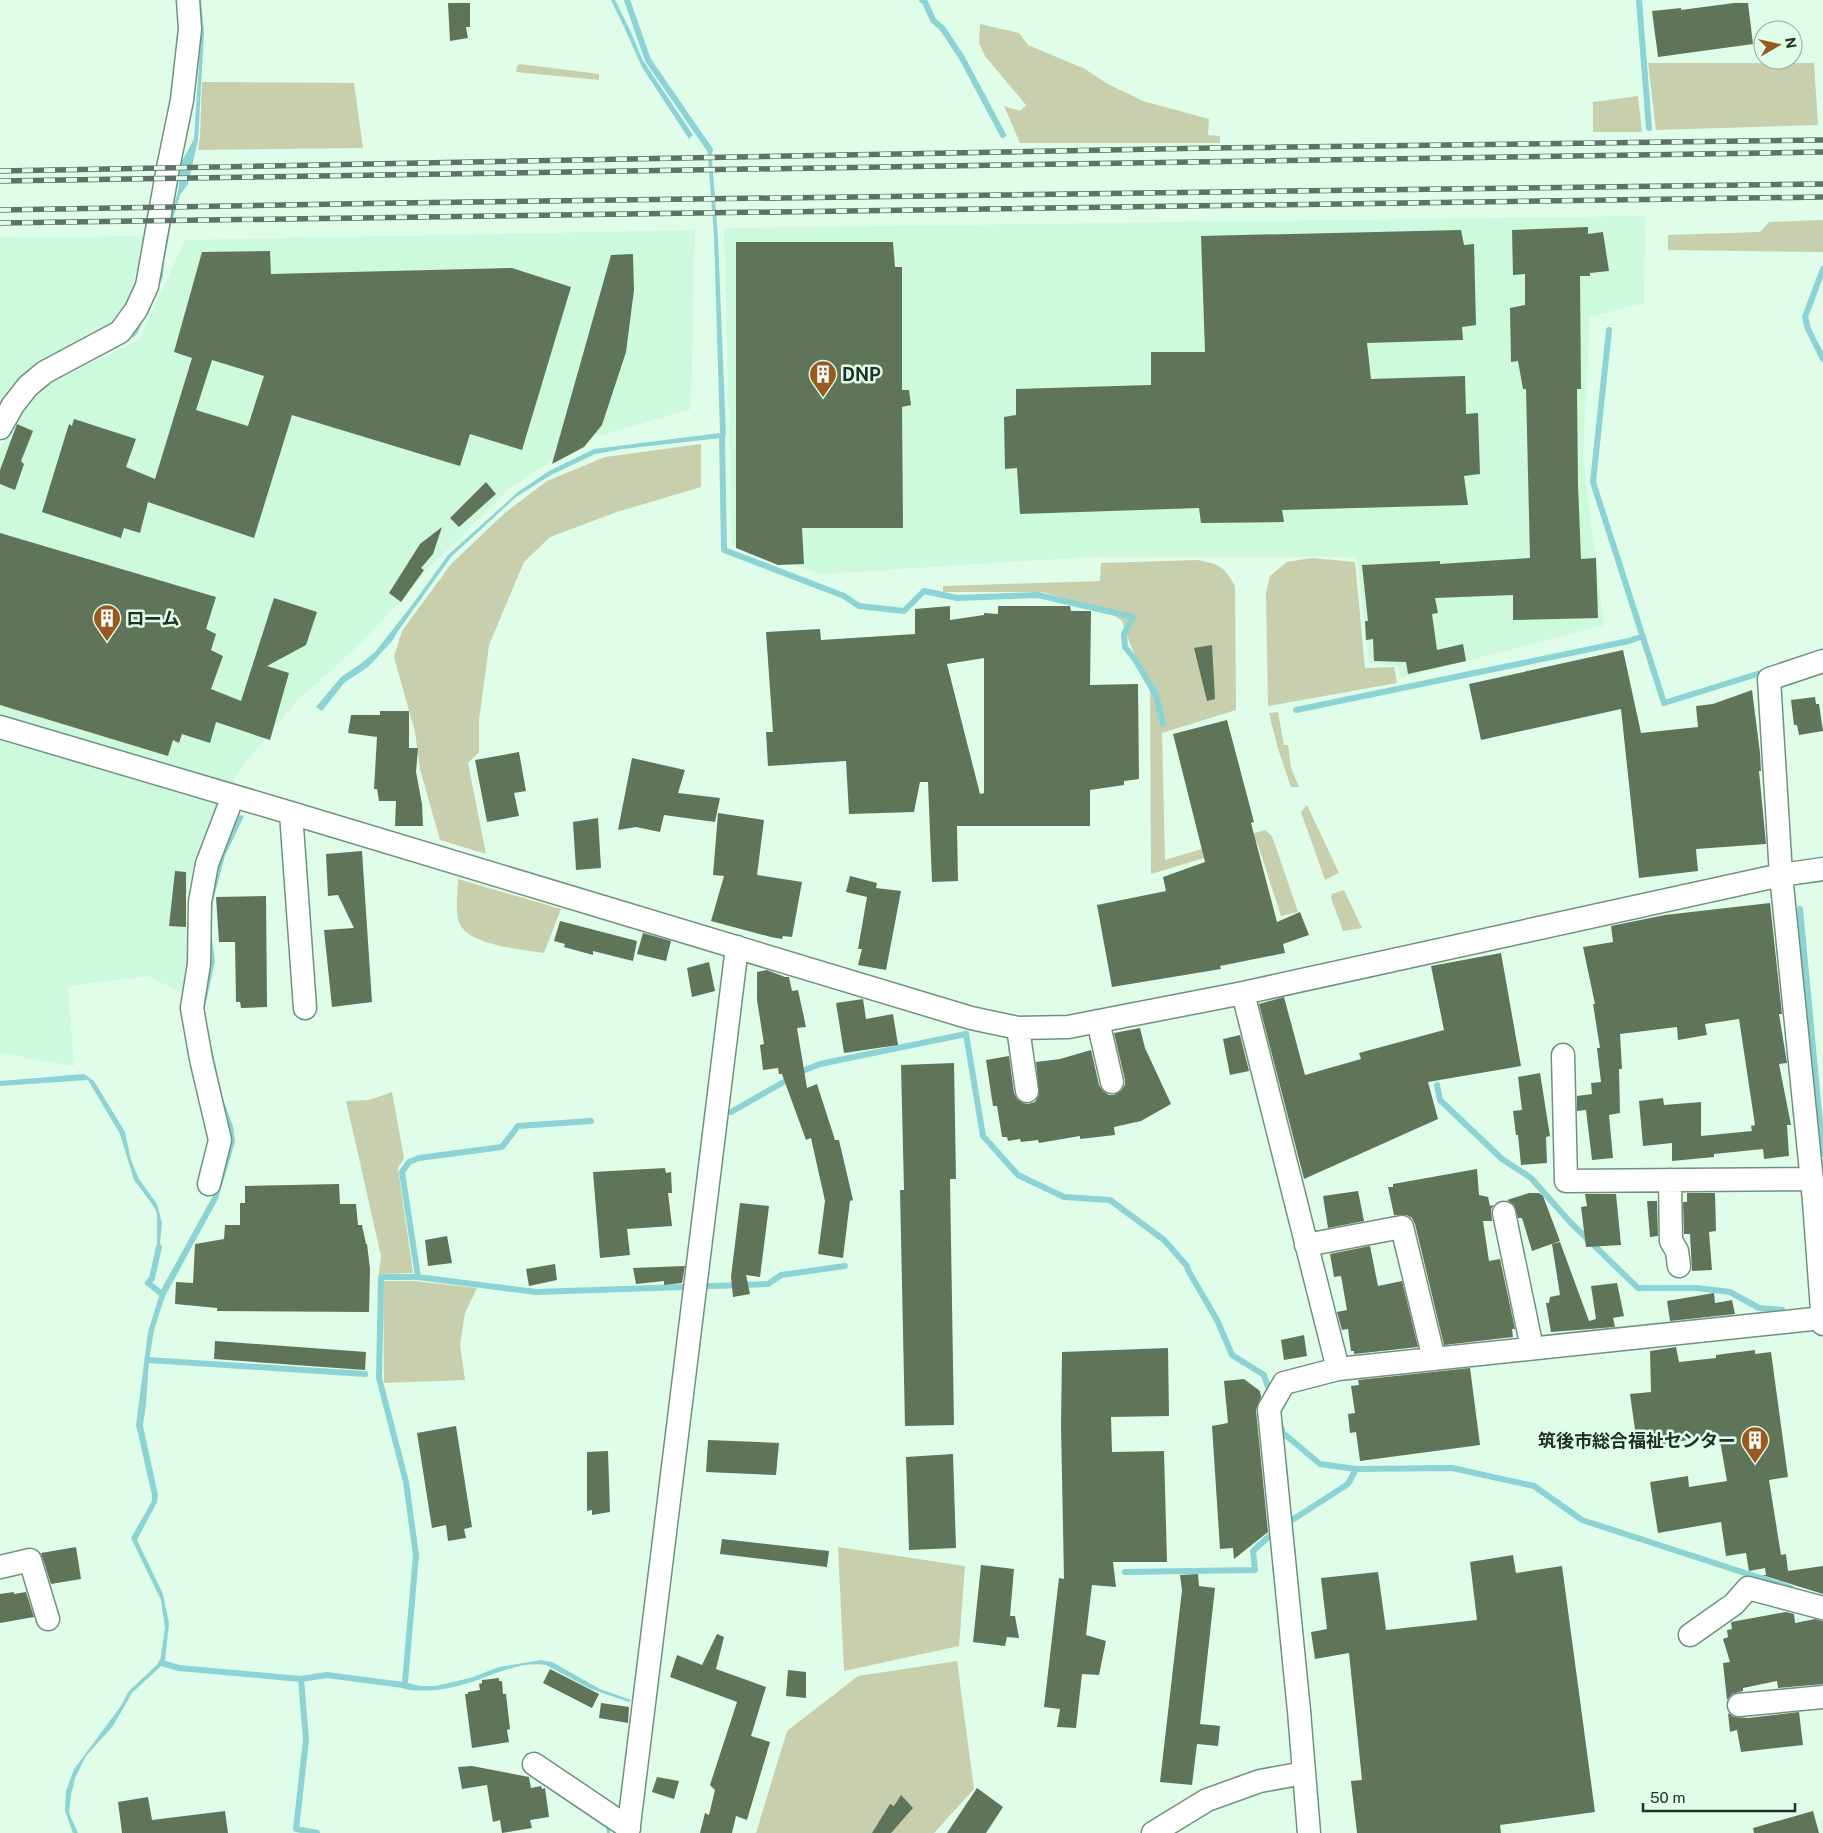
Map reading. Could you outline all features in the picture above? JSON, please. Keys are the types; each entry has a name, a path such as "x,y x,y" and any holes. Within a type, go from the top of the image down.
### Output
{"street":[{"path":"0,428 13,405 28,386 45,372 120,332 136,310 147,286 182,100 190,29 188,0"},
{"path":"1823,661 1769,679 1781,876 1816,1192 1823,1324"},
{"path":"0,727 971,1018 1018,1028 1068,1027 1243,993 1781,876 1823,869"},
{"path":"209,1184 220,1140 201,1059 192,1008 199,964 200,902 207,864 233,796"},
{"path":"291,813 305,1008"},
{"path":"534,1764 628,1830 737,948"},
{"path":"1243,993 1338,1369"},
{"path":"1098,1021 1112,1082"},
{"path":"1018,1028 1028,1091"},
{"path":"1564,1055 1566,1180 1670,1180 1816,1192"},
{"path":"1670,1180 1671,1242 1677,1251 1679,1266"},
{"path":"1504,1213 1532,1348"},
{"path":"1306,1245 1402,1227 1434,1358"},
{"path":"1309,1833 1268,1409 1284,1382 1338,1369 1822,1318"},
{"path":"0,1567 30,1560 48,1619"},
{"path":"1690,1634 1734,1604 1748,1588 1823,1608"},
{"path":"1739,1705 1823,1697"},
{"path":"1153,1833 1207,1800 1260,1781 1304,1773"}],"shaded area":[{"path":"980,24 1019,33 1028,45 1085,69 1106,83 1143,101 1209,119 1208,135 1220,136 1220,143 1020,143 1004,106 1020,111 1026,105 985,56 979,43"},
{"path":"1648,63 1753,63 1753,70 1803,70 1803,63 1814,63 1818,125 1656,130"},
{"path":"520,64 599,74 599,80 516,72 517,66"},
{"path":"202,82 354,83 363,148 198,150"},
{"path":"1638,96 1642,132 1593,132 1593,102"},
{"path":"1645,216 1644,303 1590,317 1583,456 1604,625 1401,678 1398,666 1369,663 1357,557 1090,557 821,574 732,545 724,228"},
{"path":"1823,220 1823,252 1668,250 1668,235 1760,232 1769,222"},
{"path":"695,230 691,409 583,440 512,486 437,560 362,642 297,701 239,770 190,874 186,898 188,996 148,976 68,986 74,1066 0,1053 0,448 34,391 139,340 185,240"},
{"path":"149,236 126,307 118,323 0,416 0,238"},
{"path":"701,444 701,487 617,512 550,537 524,562 489,645 479,721 479,752 468,763 486,854 440,840 420,769 415,732 394,657 402,631 451,564 506,512 547,481 605,457"},
{"path":"1312,558 1355,562 1365,668 1394,667 1397,683 1268,706 1266,593 1270,576 1287,562"},
{"path":"1197,560 1220,567 1228,574 1235,586 1236,710 1162,733 1165,860 1265,830 1272,836 1298,912 1281,916 1257,842 1151,874 1150,691 1122,621 1106,609 1042,592 943,592 943,586 1100,581 1101,563"},
{"path":"1278,712 1284,745 1288,745 1291,768 1299,787 1291,787 1278,749 1269,713"},
{"path":"1307,805 1339,873 1325,880 1301,812"},
{"path":"458,879 561,909 544,953 497,945 472,936 464,930 459,922 457,913"},
{"path":"1344,890 1362,928 1343,931 1331,898 1332,894"},
{"path":"392,1092 404,1158 398,1168 413,1273 379,1274 381,1256 346,1101 369,1100"},
{"path":"383,1281 414,1281 477,1288 465,1313 460,1345 465,1380 384,1383"},
{"path":"838,1547 965,1566 959,1646 844,1671"},
{"path":"957,1661 974,1789 934,1833 756,1833 787,1731 858,1676"}],"water":[{"path":"197,0 201,0 204,33 198,140 188,184 180,195 171,225 163,277 137,334 133,338 133,330 178,192 181,163 194,139 201,34"},
{"path":"611,0 615,0 642,59 693,135 689,139 642,67"},
{"path":"707,145 711,145 718,238 726,435 721,438 595,454 551,475 516,497 451,557 393,640 368,667 344,683 322,711 316,707 341,677 375,652 448,555 518,492 549,471 594,449 720,433 714,235"},
{"path":"234,814 244,816 225,856 213,901 210,924 215,961 204,1012 223,1099 233,1126 235,1142 218,1199 165,1296 154,1330 143,1426 158,1495 157,1502 137,1540 163,1594 169,1624 165,1660 132,1693 113,1726 86,1756 75,1778 71,1795 69,1813 78,1833 73,1833 65,1811 66,1791 74,1769 121,1706 129,1691 160,1662 165,1628 161,1600 131,1538 152,1501 136,1425 148,1332 161,1290 214,1194 230,1143 201,1022 209,896"},
{"path":"84,1074 94,1081 125,1132 131,1160 139,1179 157,1204 162,1223 159,1255 157,1254 157,1213 134,1180 120,1134 88,1080 0,1086 0,1081"},
{"path":"541,1660 552,1662 600,1689 631,1700 629,1702 591,1689 546,1665 537,1664 508,1669 472,1682 447,1688 413,1690 404,1689 403,1685 405,1682 420,1686 436,1686 470,1678 499,1667"},
{"path":"531,1773 610,1827 610,1833 607,1833 606,1828 529,1776"}],"building":[{"path":"448,3 470,3 470,27 466,27 468,38 450,41"},
{"path":"1748,3 1753,44 1658,57 1652,11 1681,8 1681,10"},
{"path":"1588,227 1588,234 1603,232 1609,271 1590,273 1590,276 1580,276 1581,389 1577,389 1581,559 1596,558 1598,618 1513,620 1513,595 1435,598 1438,613 1432,614 1437,650 1463,644 1466,661 1408,674 1406,662 1374,661 1373,639 1366,640 1365,621 1368,621 1362,565 1440,561 1440,564 1530,558 1526,389 1523,389 1518,361 1511,362 1510,308 1525,305 1525,274 1513,275 1512,230"},
{"path":"1461,230 1464,245 1474,244 1476,325 1462,327 1463,340 1367,343 1371,379 1465,376 1466,414 1478,413 1480,474 1464,476 1468,505 1282,510 1284,522 1201,523 1199,508 1020,514 1017,468 1005,469 1004,417 1016,415 1016,389 1151,385 1151,352 1205,352 1201,236"},
{"name":"DNP","path":"736,242 893,242 895,267 902,267 902,390 909,390 911,405 902,407 903,528 802,528 804,564 778,565 736,548"},
{"path":"270,251 271,274 512,268 571,287 522,450 470,434 460,466 292,415 254,538 148,502 140,533 124,528 121,538 42,512 69,424 72,426 74,419 136,439 126,467 155,479 192,358 174,352 202,252","holes":["212,360 264,376 248,426 196,410"]},
{"path":"633,254 634,290 626,352 602,425 584,447 552,464 611,255"},
{"path":"17,424 33,431 21,461 24,464 15,490 0,484 0,470"},
{"path":"486,482 496,494 459,527 450,518"},
{"path":"442,527 433,554 421,568 424,570 401,602 389,593 420,544"},
{"name":"ローム","path":"0,533 216,597 206,629 216,634 211,650 223,656 211,689 241,701 274,598 317,612 306,645 267,666 289,673 270,740 216,722 210,743 182,734 179,743 173,740 168,756 0,705"},
{"path":"950,606 950,620 984,615 984,613 998,614 998,606 1070,606 1071,611 1091,611 1090,685 1138,684 1139,779 1124,781 1124,785 1090,790 1090,826 957,826 958,881 932,882 928,782 920,782 914,812 849,814 846,761 768,766 766,732 773,732 766,632 820,629 821,640 915,634 915,609","holes":["984,658 984,793 980,794 947,664"]},
{"path":"1212,645 1215,699 1207,701 1194,648"},
{"path":"1623,650 1641,733 1698,727 1696,706 1713,704 1752,690 1760,753 1761,771 1759,771 1766,844 1696,849 1698,871 1639,878 1621,709 1481,740 1469,684"},
{"path":"1815,697 1816,704 1819,704 1823,731 1799,735 1797,725 1794,725 1791,700"},
{"path":"380,711 409,711 409,748 418,748 416,772 422,804 423,826 395,826 396,801 379,801 377,789 374,789 377,737 348,733 351,715 380,715"},
{"path":"1227,720 1254,822 1251,823 1277,922 1300,912 1309,935 1283,944 1285,953 1220,966 1221,969 1112,987 1097,905 1166,891 1163,877 1205,862 1173,734"},
{"path":"519,752 526,791 514,793 519,816 487,822 475,760"},
{"path":"632,758 685,770 678,793 720,798 715,822 664,815 660,832 636,827 618,830"},
{"path":"718,813 764,820 757,875 802,882 792,937 783,936 782,939 771,937 711,921 724,876 713,875"},
{"path":"598,818 601,868 576,870 573,822"},
{"path":"362,851 372,1002 332,1007 324,930 354,928 338,895 328,896 326,854"},
{"path":"175,871 186,872 186,927 169,926"},
{"path":"850,876 877,883 876,888 901,891 886,970 858,965 862,949 858,949 867,897 846,892"},
{"path":"266,896 267,1007 241,1008 240,1002 236,1002 235,942 219,942 216,897"},
{"path":"1770,903 1782,1014 1779,1014 1787,1063 1779,1064 1791,1125 1787,1125 1789,1156 1764,1159 1763,1149 1714,1154 1714,1157 1672,1161 1672,1143 1643,1146 1639,1101 1663,1098 1664,1105 1701,1102 1701,1136 1752,1131 1751,1126 1755,1125 1739,1019 1705,1024 1707,1035 1678,1040 1677,1027 1620,1034 1622,1069 1619,1069 1620,1113 1609,1115 1613,1158 1592,1160 1586,1110 1577,1111 1577,1096 1592,1094 1591,1083 1601,1082 1597,1048 1600,1048 1593,1004 1595,1004 1583,947 1613,942 1611,926 1665,915"},
{"path":"560,921 637,941 633,961 593,951 593,955 564,947 565,944 554,941"},
{"path":"643,933 671,941 666,961 637,954"},
{"path":"1501,953 1521,1066 1428,1082 1438,1119 1304,1179 1259,1004 1284,997 1305,1075 1361,1059 1359,1053 1444,1030 1431,966"},
{"path":"709,962 715,991 692,997 687,968"},
{"path":"767,970 789,977 792,991 798,990 806,1027 797,1028 807,1088 817,1084 835,1140 839,1140 853,1200 850,1201 843,1258 818,1254 825,1201 811,1138 806,1140 782,1074 779,1074 778,1068 763,1070 760,1045 764,1044 757,1000 757,972"},
{"path":"863,999 866,1019 893,1014 898,1045 844,1053 836,1003"},
{"path":"1140,1028 1145,1048 1171,1104 1141,1121 1114,1127 1115,1135 1080,1139 1080,1136 1039,1143 1038,1140 1021,1142 1020,1139 1008,1141 1007,1137 1002,1137 997,1106 993,1106 986,1060 1009,1056 1014,1093 1017,1099 1028,1104 1035,1102 1039,1095 1036,1062 1060,1059 1091,1050 1099,1085 1109,1095 1114,1095 1121,1091 1125,1085 1125,1080 1114,1033"},
{"path":"1240,1035 1249,1071 1230,1075 1223,1039"},
{"path":"954,1063 956,1179 950,1179 954,1425 905,1426 900,1190 904,1190 901,1065"},
{"path":"1540,1073 1550,1136 1546,1137 1547,1163 1521,1165 1513,1111 1522,1110 1518,1077"},
{"path":"665,1168 666,1173 671,1172 672,1193 668,1193 672,1226 627,1229 630,1255 600,1258 593,1172"},
{"path":"1477,1169 1479,1195 1488,1197 1490,1206 1494,1205 1491,1209 1492,1221 1483,1221 1489,1261 1500,1259 1515,1329 1512,1329 1513,1337 1444,1345 1415,1224 1412,1218 1407,1215 1394,1215 1388,1187 1393,1187 1393,1184"},
{"path":"339,1184 340,1204 356,1204 358,1225 362,1225 367,1244 370,1269 369,1312 217,1311 217,1308 175,1304 176,1282 193,1283 195,1244 224,1239 225,1225 240,1225 240,1203 245,1203 245,1186"},
{"path":"1358,1191 1364,1221 1328,1228 1323,1196"},
{"path":"1529,1193 1539,1193 1543,1196 1560,1241 1532,1251 1522,1218 1518,1218 1514,1205 1507,1200"},
{"path":"1687,1193 1715,1193 1716,1231 1709,1232 1712,1270 1692,1271 1690,1234 1684,1234 1683,1202 1687,1202"},
{"path":"1585,1194 1616,1194 1621,1245 1586,1247 1581,1207 1587,1206"},
{"path":"1647,1201 1657,1201 1658,1236 1650,1237"},
{"path":"740,1203 769,1206 760,1277 746,1275 750,1294 733,1297 731,1277"},
{"path":"447,1236 452,1263 428,1266 425,1240"},
{"path":"1560,1242 1589,1321 1596,1319 1591,1286 1617,1283 1624,1316 1613,1318 1615,1327 1551,1332 1546,1303 1549,1303 1550,1297 1560,1295 1552,1244"},
{"path":"1370,1246 1378,1286 1402,1281 1418,1347 1354,1354 1354,1351 1351,1351 1348,1329 1342,1330 1337,1312 1347,1310 1341,1276 1334,1277 1330,1254"},
{"path":"555,1264 557,1280 529,1286 526,1269"},
{"path":"685,1266 682,1283 664,1285 664,1281 636,1284 633,1268"},
{"path":"1714,1293 1715,1303 1732,1300 1735,1314 1670,1321 1667,1301"},
{"path":"1304,1335 1307,1356 1284,1360 1281,1340"},
{"path":"215,1341 366,1352 365,1370 214,1359"},
{"name":"筑後市総合福祉センター","path":"1676,1347 1679,1362 1716,1358 1716,1355 1755,1350 1755,1354 1771,1352 1788,1477 1769,1480 1781,1555 1786,1554 1788,1571 1823,1566 1823,1594 1762,1575 1766,1575 1765,1568 1749,1571 1746,1553 1726,1556 1721,1522 1658,1533 1650,1482 1688,1476 1689,1487 1727,1481 1719,1435 1664,1444 1665,1447 1642,1451 1641,1444 1637,1444 1630,1394 1651,1392 1650,1351"},
{"path":"1168,1348 1169,1416 1111,1417 1112,1452 1164,1451 1167,1562 1113,1562 1116,1587 1092,1585 1086,1635 1106,1641 1099,1675 1082,1674 1076,1728 1057,1727 1060,1709 1044,1707 1059,1578 1064,1579 1061,1426 1062,1352"},
{"path":"1470,1368 1480,1445 1360,1461 1356,1432 1350,1433 1348,1414 1355,1413 1351,1386 1359,1385 1358,1380"},
{"path":"1244,1379 1260,1391 1261,1397 1256,1410 1268,1532 1234,1559 1233,1548 1220,1549 1212,1426 1228,1423 1224,1381"},
{"path":"456,1426 472,1527 464,1529 466,1538 448,1541 446,1525 432,1528 417,1433"},
{"path":"708,1440 779,1443 776,1475 706,1472"},
{"path":"608,1451 610,1512 592,1515 592,1510 587,1511 587,1452"},
{"path":"953,1454 956,1548 909,1550 906,1457"},
{"path":"722,1539 829,1551 827,1567 720,1554"},
{"path":"76,1547 81,1579 51,1584 41,1553"},
{"path":"1513,1555 1516,1573 1562,1566 1595,1812 1500,1825 1501,1833 1357,1833 1351,1781 1362,1780 1349,1653 1315,1659 1311,1632 1327,1629 1321,1578 1378,1572 1386,1630 1477,1620 1470,1562"},
{"path":"981,1565 1014,1569 1010,1616 1015,1616 1019,1638 1007,1637 1005,1646 973,1642"},
{"path":"1198,1574 1199,1586 1215,1588 1200,1724 1220,1726 1218,1746 1197,1744 1192,1785 1160,1782 1182,1590 1180,1575"},
{"path":"14,1592 14,1594 26,1592 34,1617 0,1623 0,1594"},
{"path":"1786,1612 1794,1614 1795,1623 1815,1619 1823,1621 1823,1684 1778,1688 1777,1681 1743,1688 1743,1691 1732,1694 1727,1700 1723,1663 1730,1662 1723,1639 1728,1637 1727,1630 1732,1629 1731,1622"},
{"path":"717,1634 724,1637 716,1669 766,1687 751,1736 770,1742 747,1820 736,1816 732,1833 700,1833 705,1813 709,1815 715,1790 710,1785 737,1702 670,1677 677,1655 702,1665"},
{"path":"550,1669 599,1694 592,1708 543,1683"},
{"path":"788,1670 806,1672 806,1698 786,1696"},
{"path":"499,1678 499,1681 502,1681 503,1694 506,1694 510,1729 507,1730 509,1742 472,1748 465,1694 480,1690 479,1684 482,1683 482,1680"},
{"path":"601,1703 629,1707 628,1723 599,1718"},
{"path":"1799,1712 1803,1745 1741,1752 1737,1730 1730,1732 1728,1713 1734,1717 1748,1718"},
{"path":"472,1766 529,1777 531,1788 541,1786 542,1789 545,1788 549,1817 530,1820 532,1828 502,1833 500,1820 493,1822 487,1785 462,1789 458,1767"},
{"path":"657,1777 679,1781 674,1799 652,1792"},
{"path":"977,1788 1003,1807 986,1833 947,1833"},
{"path":"901,1795 913,1808 891,1833 872,1833 890,1804 894,1806"},
{"path":"148,1797 152,1820 225,1811 228,1833 122,1833 118,1802"},
{"path":"1813,1811 1819,1833 1754,1833 1753,1828"}],"waterway":[{"path":"627,0 648,60 710,150"},
{"path":"922,0 925,2 933,20 943,29 962,58 1003,135"},
{"path":"1639,0 1649,128"},
{"path":"1823,269 1805,317 1808,329 1823,359"},
{"path":"1609,330 1593,482 1664,703 1767,671"},
{"path":"722,436 724,550 844,596 859,606 904,611 924,591 957,598 1038,595 1133,617 1124,634 1125,647 1136,661 1156,695 1163,724"},
{"path":"1296,710 1629,641 1643,636"},
{"path":"1800,909 1823,1154"},
{"path":"731,1112 805,1070 820,1064 966,1034 983,1136 1018,1175 1064,1197 1110,1200 1164,1240 1187,1266 1217,1320 1232,1355 1264,1375 1271,1396"},
{"path":"1437,1085 1440,1100 1502,1159 1531,1178 1571,1223 1638,1288 1697,1288 1730,1292 1759,1308 1782,1310"},
{"path":"405,1682 416,1555 406,1482 379,1378 381,1277 418,1277 402,1172 409,1162 419,1158 502,1147 518,1126 591,1121"},
{"path":"159,1247 152,1278 148,1283 162,1294"},
{"path":"418,1277 536,1292 768,1284 781,1275 845,1266"},
{"path":"148,1360 365,1374"},
{"path":"1281,1427 1283,1433 1320,1464 1356,1469 1452,1468 1534,1486 1582,1520 1791,1588"},
{"path":"1286,1524 1348,1484 1356,1469"},
{"path":"1125,1572 1255,1570 1253,1551 1277,1529"},
{"path":"161,1663 179,1668 301,1679"},
{"path":"317,1833 296,1829 306,1740 301,1679 327,1675 403,1685"}],"railway":[{"path":"0,171 1210,148 1823,140"},
{"path":"0,181 1823,152"},
{"path":"0,210 1823,184"},
{"path":"0,223 1823,197"}],"place":[{"name":"DNP","path":"823,398"},
{"name":"ローム","path":"107,642"},
{"name":"筑後市総合福祉センター","path":"1755,1464"}]}
